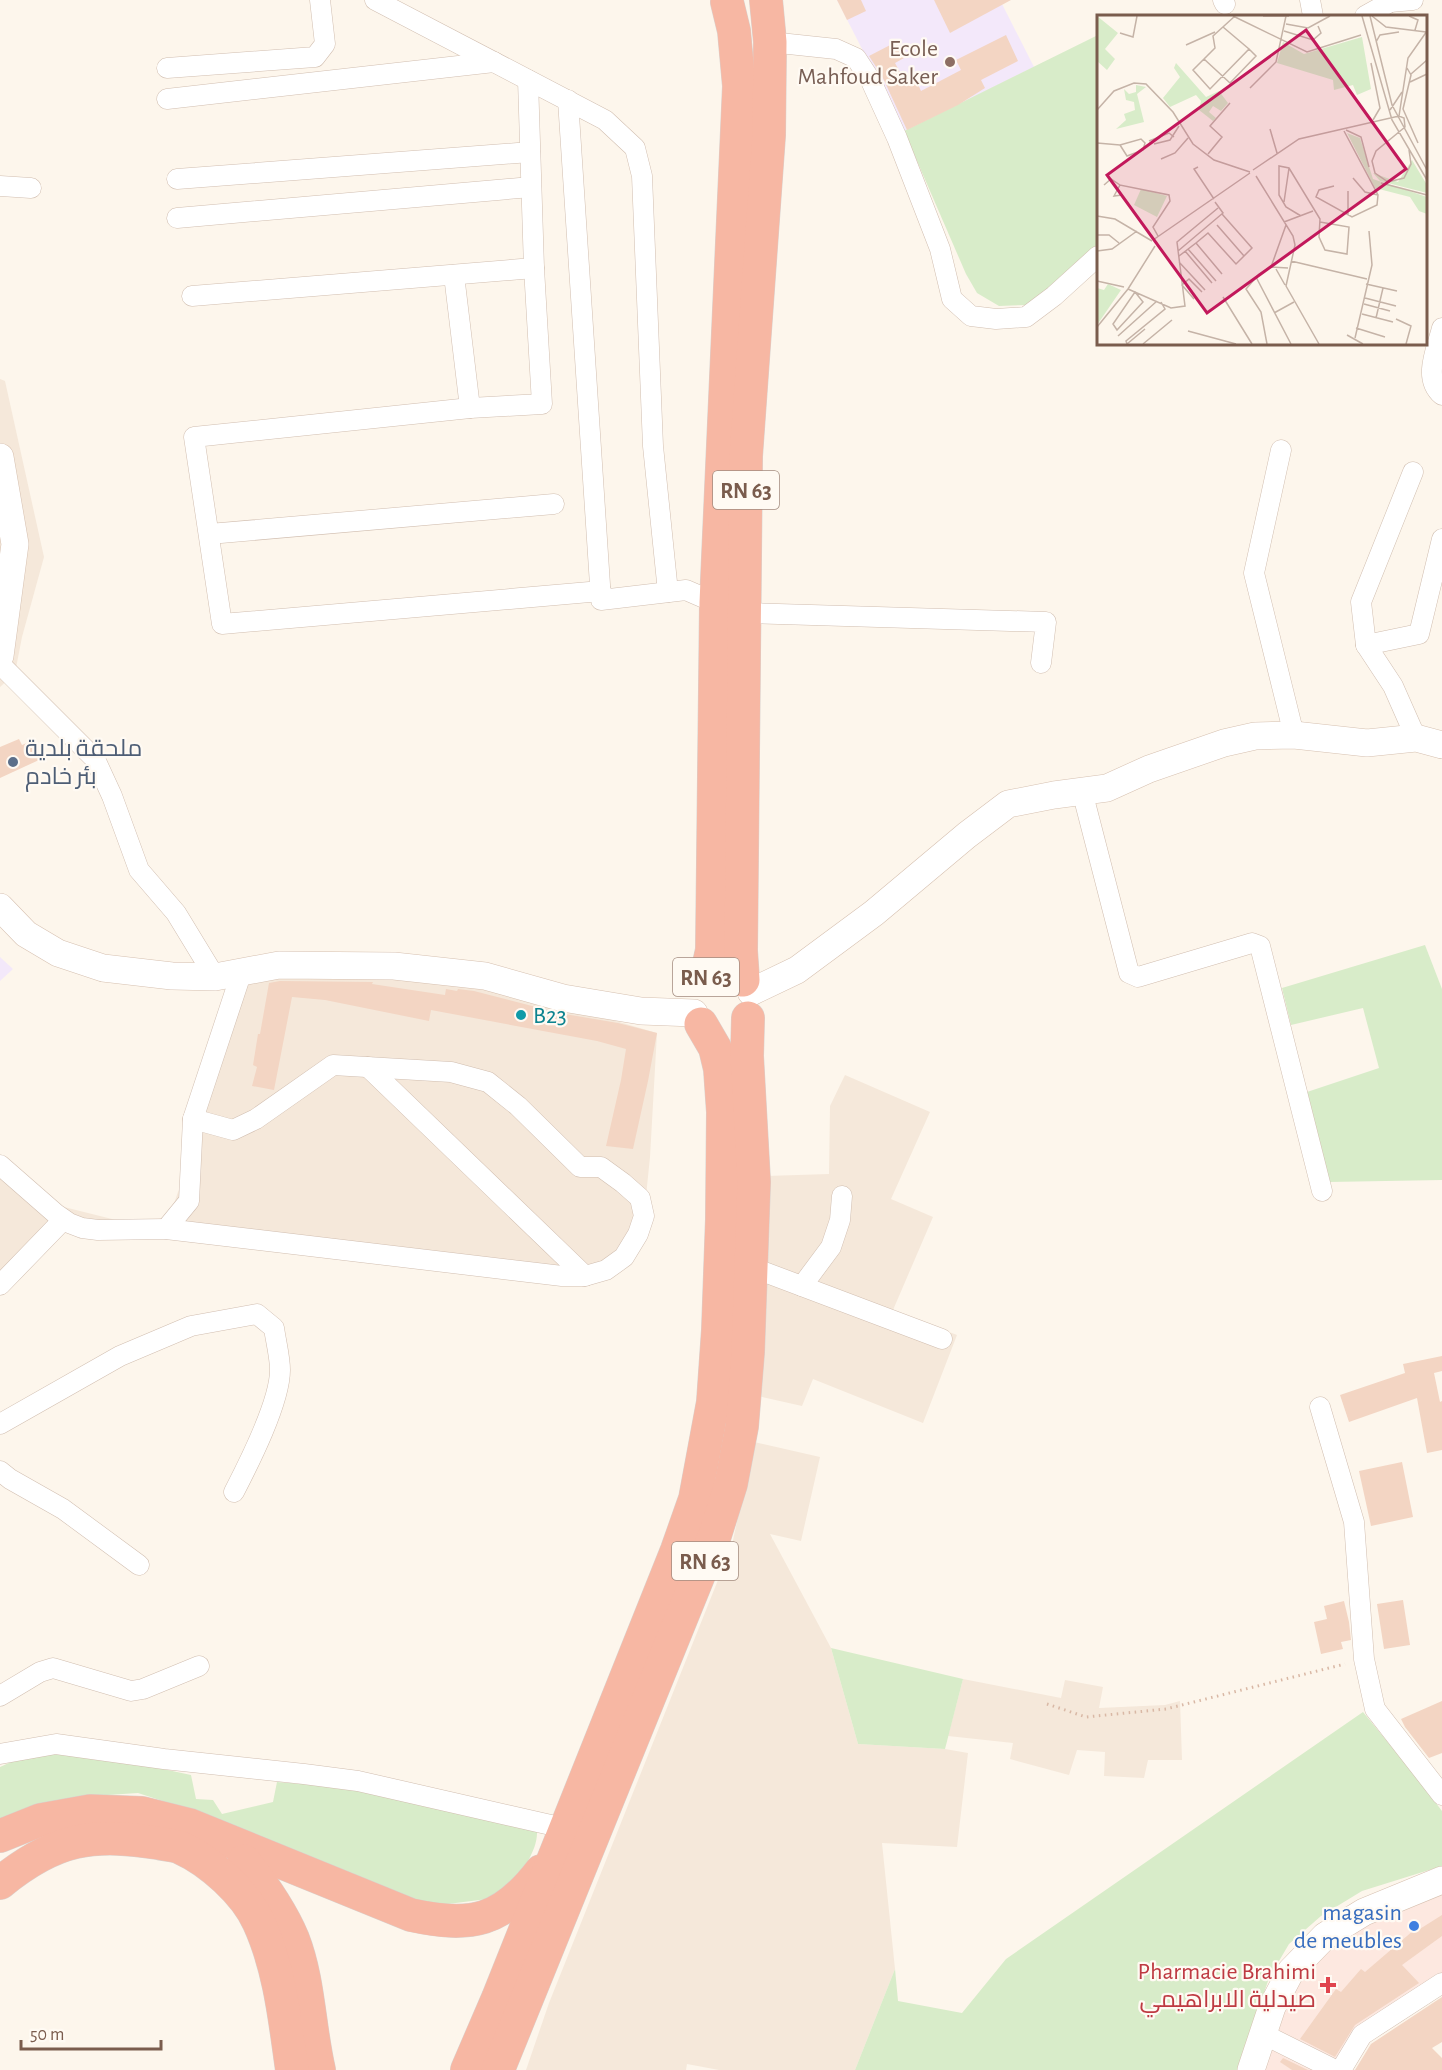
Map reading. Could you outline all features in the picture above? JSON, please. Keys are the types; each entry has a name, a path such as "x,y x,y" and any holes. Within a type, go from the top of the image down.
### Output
{"highway":[{"name":"RN 63","path":"726,1 737,7 748,6 759,0"},
{"name":"RN 63","path":"498,2070 716,1535 731,1484 742,1426 748,1352 754,1182 747,1056 747,997 741,951 730,608 746,456 769,135 770,42 766,0"},
{"name":"RN 63","path":"706,977 712,950 730,608 738,56 726,1"},
{"name":"RN 63","path":"467,2070 677,1550 694,1498 713,1402 722,1219 723,1112 720,1069 715,1048 698,1018 692,999 696,987 706,977 718,972 732,974 747,997 739,1028 726,1032 713,1031 698,1018"},
{"path":"0,1836 40,1820 90,1811 142,1813 189,1825 411,1915 440,1921 467,1922 491,1915 513,1903 528,1888 560,1840"},
{"path":"0,1883 35,1858 76,1842 125,1838 180,1847 219,1873 242,1895 258,1921 270,1950 279,1987 292,2070"},
{"path":"222,1838 261,1884 283,1918 293,1941 302,1974 319,2070"}],"street":[{"path":"167,68 315,57 325,44 320,0"},
{"path":"375,0 605,120 635,148 642,176 652,446 668,592"},
{"path":"1310,0 1313,15"},
{"path":"1367,15 1390,1 1413,0"},
{"path":"770,42 836,49 856,58 872,81 897,138 940,249 952,299 971,316 996,319 1026,317 1054,296 1097,257"},
{"path":"167,99 494,62"},
{"path":"528,80 534,268 542,404 470,408 194,437 222,624 601,591"},
{"path":"568,100 601,600 686,590 730,608 1046,622 1041,663"},
{"path":"177,179 530,152"},
{"path":"0,186 31,188"},
{"path":"177,218 531,187"},
{"path":"192,296 534,268"},
{"path":"454,275 470,408"},
{"path":"1442,328 1430,373 1436,390 1442,395"},
{"path":"1281,450 1254,573 1294,735"},
{"path":"0,457 5,508 15,544 0,656"},
{"path":"1413,472 1362,602 1366,645 1394,686 1416,738"},
{"path":"209,534 554,504"},
{"path":"1366,645 1419,634 1442,539"},
{"path":"0,664 95,759 112,796 139,870 176,913 215,977"},
{"path":"747,997 797,970 874,913 967,835 1008,804 1107,788 1149,769 1224,743 1255,736 1294,735 1323,740 1367,743 1416,738 1442,745"},
{"path":"1082,791 1129,973 1138,977 1252,943 1260,946 1322,1191"},
{"path":"0,907 26,934 58,953 103,968 171,976 215,977 279,965 394,966 485,976 563,998 698,1018"},
{"path":"166,1229 189,1201 193,1119 242,971"},
{"path":"0,1165 63,1220 82,1228 98,1230 166,1229 562,1276 585,1276 606,1270 624,1257 638,1234 644,1216 640,1198 623,1183 601,1167 580,1167 518,1106 488,1082 451,1072 333,1065 256,1119 233,1130 193,1119"},
{"path":"368,1067 585,1276"},
{"path":"802,1286 831,1247 840,1220 842,1196"},
{"path":"0,1285 63,1220"},
{"path":"751,1267 942,1339"},
{"path":"0,1424 120,1356 191,1326 257,1314 274,1328 280,1371 264,1428 234,1492"},
{"path":"1320,1407 1354,1522 1364,1659 1375,1709 1442,1795"},
{"path":"0,1471 63,1509 138,1565"},
{"path":"0,1696 40,1672 53,1668 131,1691 143,1689 199,1666"},
{"path":"0,1754 56,1744 164,1760 358,1781 560,1840"},
{"path":"1251,2070 1272,2007 1291,1971 1325,1936 1364,1912 1442,1880"},
{"path":"1341,2070 1362,2035 1442,1983"},
{"path":"1263,2034 1335,2070"}],"path":[{"path":"1047,1704 1086,1716 1166,1709 1364,1659"}],"shaded area":[{"name":"Ecole Mahfoud Saker","path":"837,0 1000,0 1034,67 904,131"},
{"path":"0,379 5,381 44,557 22,637 15,673 0,687"},
{"path":"0,957 13,969 0,981"},
{"path":"242,971 485,983 657,1033 650,1157 644,1216 624,1257 585,1276 63,1219 0,1283 0,1174 40,1201 124,1222 169,1218 206,1111"},
{"path":"845,1075 930,1112 891,1199 933,1217 893,1310 957,1335 923,1423 813,1379 802,1406 758,1396 766,1176 829,1174 830,1106"},
{"path":"754,1442 820,1457 801,1541 770,1534 831,1648 858,1744 945,1749 968,1753 957,1847 882,1843 895,1969 855,2070 719,2070 687,2064 686,2070 526,2070 549,2003 732,1545"},
{"path":"963,1679 1061,1698 1065,1680 1103,1687 1099,1708 1165,1705 1180,1701 1182,1760 1148,1760 1144,1778 1104,1776 1105,1752 1077,1750 1069,1775 1010,1759 1013,1743 948,1736"},
{"path":"1442,1888 1442,1981 1366,2033 1347,2070 1264,2070 1284,2011 1311,1963 1337,1939"}],"green space":[{"path":"1097,35 1097,245 1078,265 1026,305 999,306 977,293 966,274 904,131"},
{"path":"1425,945 1442,989 1442,1180 1329,1182 1307,1092 1379,1068 1363,1008 1291,1025 1282,988"},
{"path":"831,1648 963,1679 945,1749 858,1744"},
{"path":"1363,1712 1442,1811 1442,1866 1362,1891 1321,1916 1289,1944 1269,1978 1238,2070 855,2070 895,1969 898,2001 962,2013 1006,1959"},
{"path":"58,1752 107,1757 191,1775 196,1799 213,1800 222,1814 273,1802 277,1782 357,1788 537,1831 536,1840 525,1866 503,1897 432,1906 209,1816 138,1793 92,1796 0,1822 0,1767 20,1758"}],"building":[{"path":"837,0 861,0 866,11 847,20"},
{"path":"934,0 1011,0 950,33"},
{"path":"1006,35 1018,61 981,80 985,88 958,105 907,130 882,76 869,56 896,42 904,58 895,63 907,85 916,80 921,91 961,70 956,60"},
{"path":"19,739 22,745 32,741 39,760 0,778 0,747"},
{"path":"280,981 373,982 372,984 445,995 446,989 474,991 559,1013 618,1023 657,1033 633,1149 606,1146 626,1049 597,1041 431,1010 429,1021 325,1000 292,997 274,1090 252,1086 257,1067 253,1065 258,1034 260,1034 269,983"},
{"path":"1442,1356 1442,1371 1434,1373 1440,1402 1442,1401 1442,1450 1427,1453 1417,1398 1349,1422 1340,1395 1405,1373 1403,1364"},
{"path":"1402,1462 1413,1517 1371,1526 1359,1471"},
{"path":"1403,1600 1410,1645 1384,1649 1377,1604"},
{"path":"1344,1601 1351,1640 1341,1642 1343,1649 1321,1654 1314,1622 1327,1619 1324,1606"},
{"path":"1442,1701 1442,1753 1429,1758 1401,1719"},
{"path":"1442,1915 1442,1936 1402,1965 1419,1983 1355,2025 1335,2057 1300,2039 1336,1989 1341,1992 1361,1969 1365,1972 1414,1930 1415,1932"},
{"path":"1442,1997 1442,2042 1432,2048 1442,2058 1442,2070 1355,2070 1371,2044"},
{"path":"1283,2058 1308,2070 1292,2070 1280,2062"}],"place":[{"name":"Ecole Mahfoud Saker","path":"950,62"},
{"name":"ملحقة بلدية بئر خادم","path":"13,762"},
{"name":"B23","path":"521,1015"},
{"name":"magasin de meubles","path":"1414,1926"},
{"name":"Pharmacie Brahimi صيدلية الابراهيمي","path":"1328,1985"}]}
